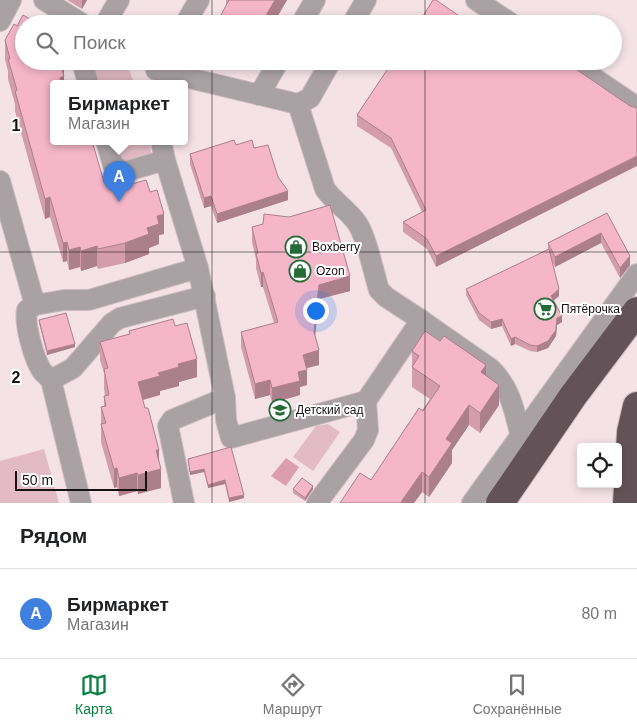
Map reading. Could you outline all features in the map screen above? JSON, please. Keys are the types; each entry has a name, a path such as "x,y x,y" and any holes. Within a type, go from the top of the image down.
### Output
{"highway":[{"path":"503,501 573,396 637,311"},
{"path":"627,503 631,432 637,406"}],"lane":[{"path":"0,21 11,0"},
{"path":"44,0 68,15"},
{"path":"110,15 119,0"},
{"path":"190,15 199,0"},
{"path":"306,15 315,0"},
{"path":"357,15 366,0"},
{"path":"476,0 498,15"},
{"path":"157,70 298,104 310,98 326,70"},
{"path":"259,95 274,70"},
{"path":"582,70 637,107"},
{"path":"298,104 325,189 331,198 357,223 362,232 379,290 386,297 491,369 501,379 509,392 521,437"},
{"path":"107,145 113,165 124,172 165,160"},
{"path":"162,145 205,296 225,398 226,420 231,438 366,401"},
{"path":"0,180 35,305"},
{"path":"81,503 51,380 42,371 37,361 26,318 27,310 35,305 64,300 89,300 198,268"},
{"path":"472,503 637,274"},
{"path":"51,380 73,368 112,322 120,318 205,296"},
{"path":"317,503 364,440 368,430 366,401 421,320"},
{"path":"184,503 168,426 172,420 225,398"}],"shaded area":[{"path":"92,70 129,70 133,80 93,80"},
{"path":"112,145 150,145 151,154 124,166"},
{"path":"328,424 340,432 313,471 293,457 316,426"},
{"path":"44,449 59,503 0,503 0,461"},
{"path":"286,458 299,467 286,486 271,476"}],"building":[{"path":"229,0 275,0 266,15 221,15"},
{"path":"433,0 436,0 458,15 424,15"},
{"path":"14,24 15,70 62,70 64,76 60,78 60,80 50,80 50,145 93,145 104,182 125,176 128,185 146,180 150,192 157,190 164,214 157,216 159,224 147,228 149,234 125,243 98,249 97,246 81,251 80,247 69,250 67,242 63,243 50,197 45,199 15,91 17,90 8,59 10,59 5,40"},
{"path":"387,70 577,70 630,106 637,108 637,156 436,256 427,239 403,222 426,210 391,138 357,115"},
{"path":"234,140 236,145 252,140 254,148 268,145 278,177 288,191 217,214 211,196 204,198 190,154"},
{"path":"330,205 350,276 319,285 314,332 319,350 303,355 307,370 298,372 300,381 272,388 270,380 255,384 241,332 278,322 263,272 261,273 252,227 263,224 264,214 289,217"},
{"path":"607,213 630,256 620,268 601,233 555,257 548,243"},
{"path":"549,249 559,289 551,296 562,316 557,318 556,330 548,341 537,346 530,345 515,337 511,339 502,319 491,322 479,313 466,289"},
{"path":"66,313 75,344 47,351 39,320"},
{"path":"173,319 175,326 187,323 197,359 178,364 179,367 158,373 160,376 138,382 145,408 148,408 159,450 156,450 161,469 119,478 117,468 114,469 101,424 106,423 101,407 106,406 104,396 109,395 104,369 108,368 100,342 130,334 129,331"},
{"path":"425,331 440,341 444,336 486,365 481,372 499,385 480,413 469,405 446,439 452,443 429,477 422,472 401,502 404,503 340,503 360,473 371,480 419,408 423,411 440,386 412,367 419,356 412,351"},
{"path":"231,447 244,495 229,498 225,480 208,485 204,469 190,472 188,459"},
{"path":"302,478 313,486 305,498 293,489"}],"place":[{"name":"Бирмаркет","path":"119,202"},
{"name":"Boxberry","path":"296,247"},
{"name":"Ozon","path":"300,271"},
{"name":"Пятёрочка","path":"545,309"},
{"name":"Детский сад","path":"280,410"}]}
